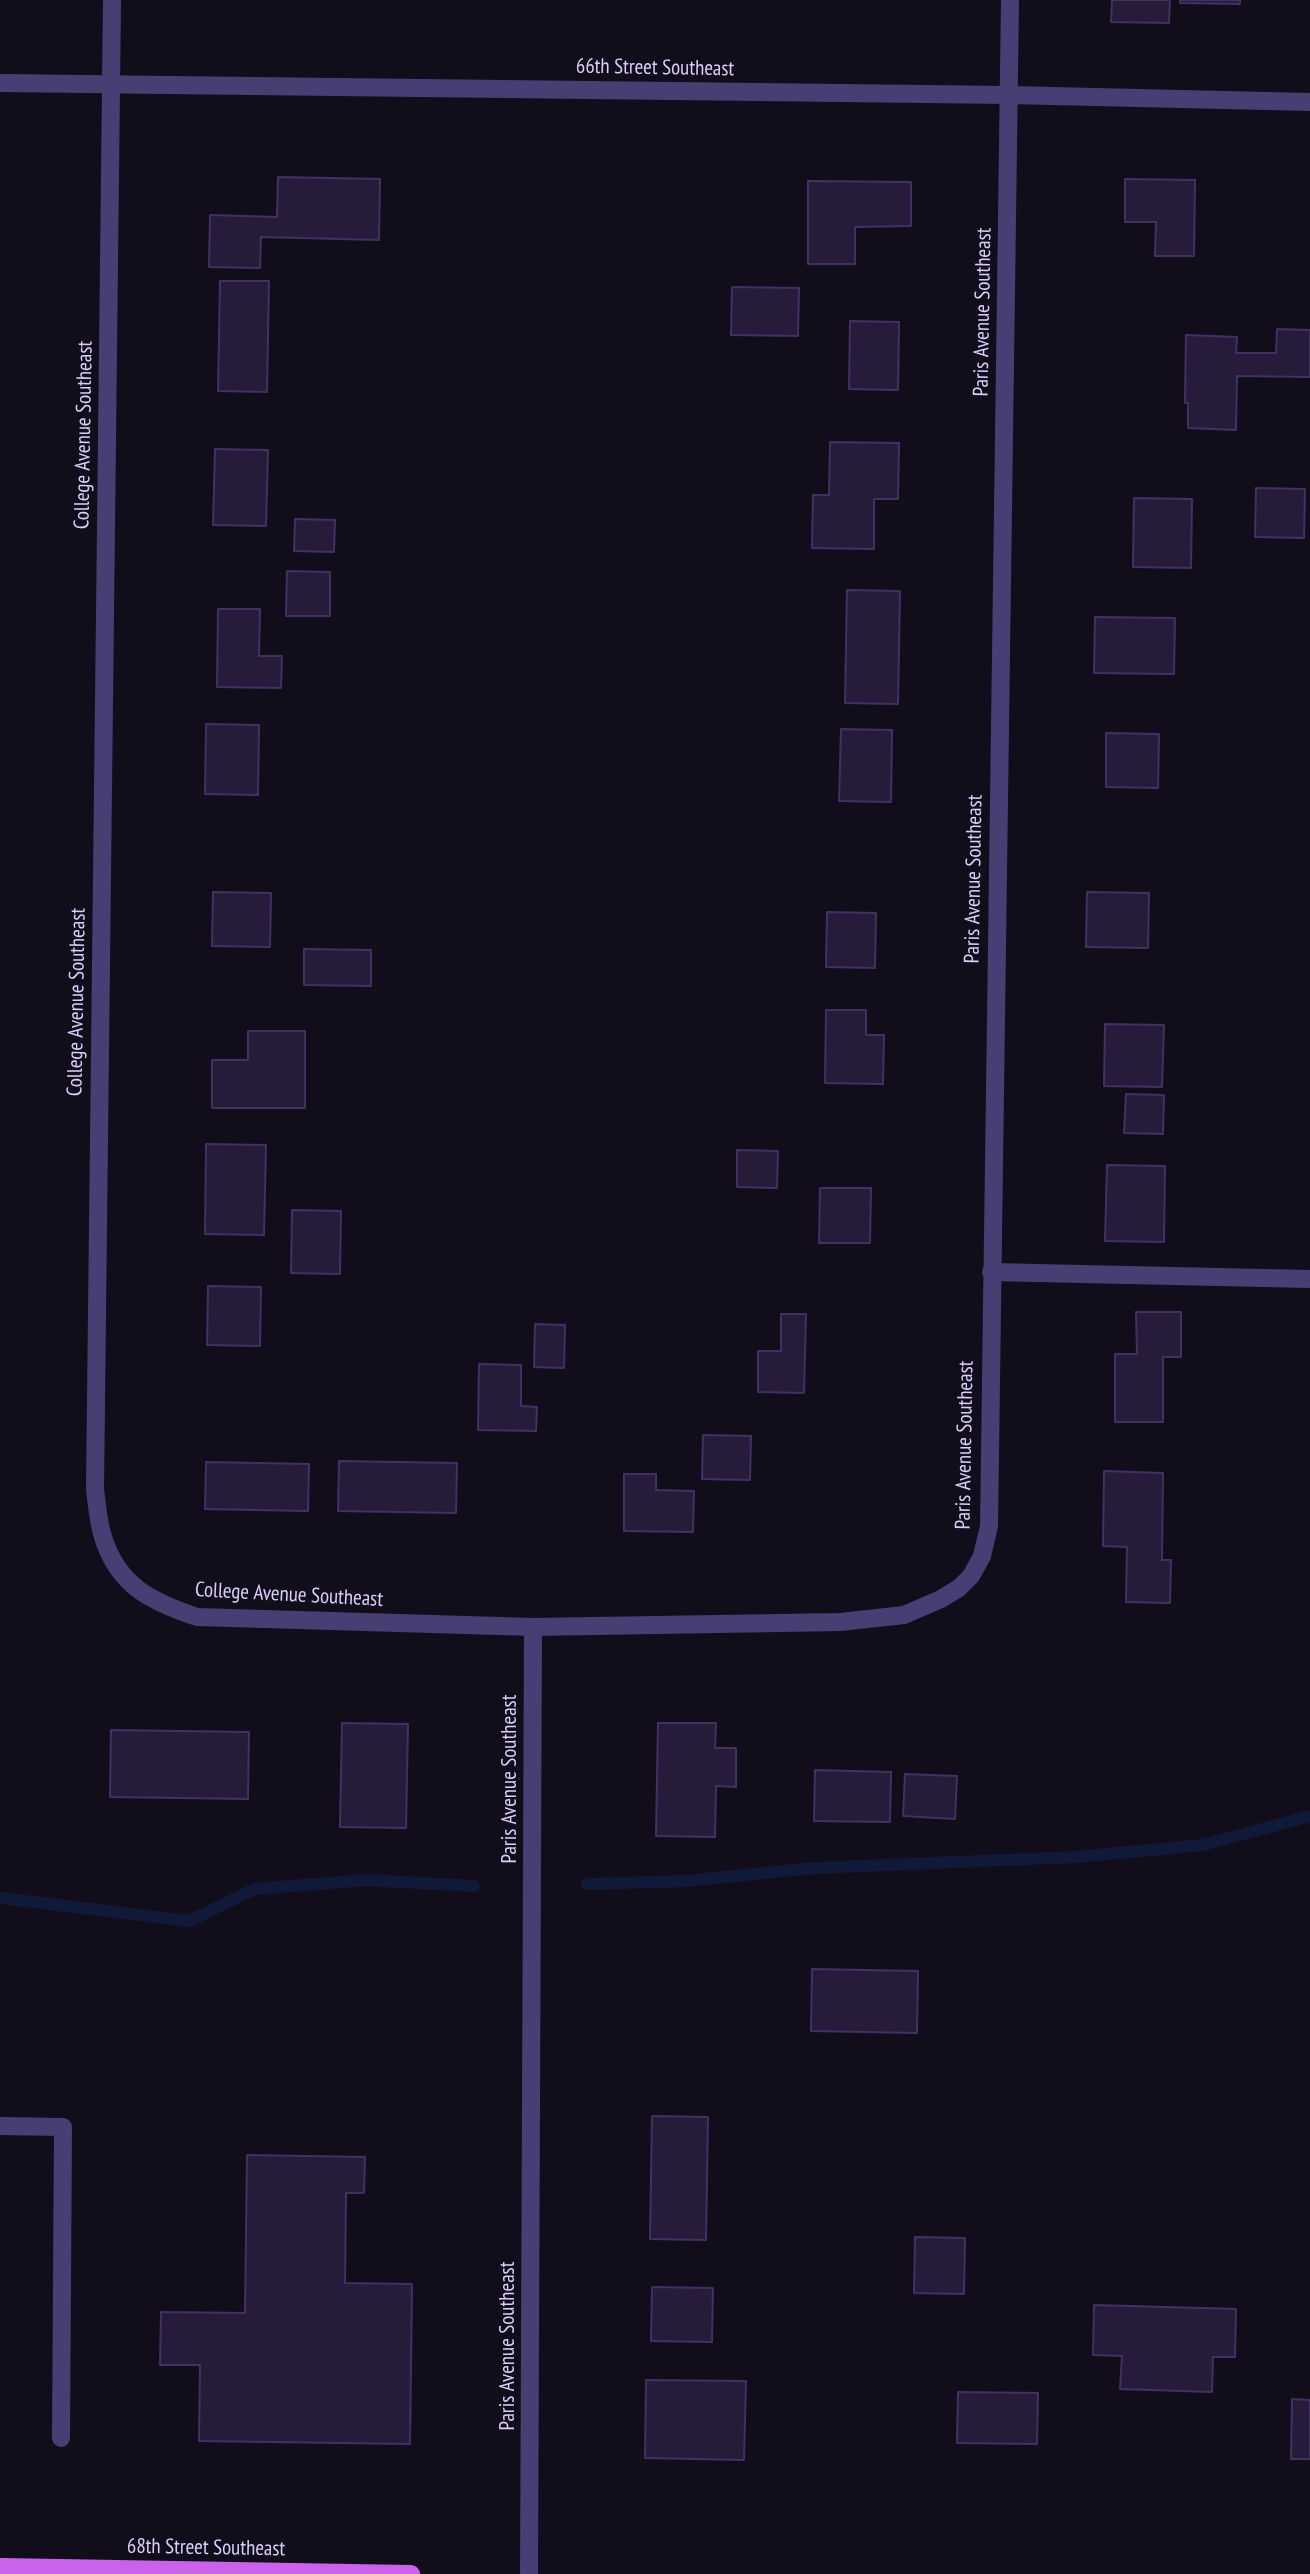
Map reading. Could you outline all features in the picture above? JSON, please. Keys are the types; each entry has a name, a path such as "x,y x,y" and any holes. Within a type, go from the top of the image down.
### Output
{"main road":[{"name":"68th Street Southeast","path":"0,2567 411,2574"}],"street":[{"name":"College Avenue Southeast","path":"112,0 95,1489 103,1537 118,1569 138,1591 166,1606 197,1617 533,1627"},
{"name":"Paris Avenue Southeast","path":"529,2574 533,1627 840,1622 904,1615 942,1599 971,1576 982,1556 989,1526 990,1272 1010,0"},
{"name":"66th Street Southeast","path":"0,83 1009,94 1310,102"},
{"path":"990,1272 1310,1279"},
{"path":"0,2126 63,2127 61,2438"}],"building":[{"path":"1112,0 1170,0 1169,23 1111,22"},
{"path":"1180,0 1240,0 1240,4 1180,3"},
{"path":"278,177 380,179 379,240 261,237 260,268 209,267 210,215 277,217"},
{"path":"1125,179 1195,180 1194,256 1155,256 1156,222 1125,222"},
{"path":"808,181 911,182 911,226 855,227 855,264 808,264"},
{"path":"220,281 269,281 267,392 218,391"},
{"path":"732,287 799,288 798,336 731,335"},
{"path":"850,321 899,322 898,390 849,389"},
{"path":"1277,329 1310,330 1310,377 1237,376 1236,430 1188,428 1188,403 1185,403 1186,335 1237,337 1236,353 1276,353"},
{"path":"830,442 899,443 898,499 874,499 874,549 812,548 813,495 829,495"},
{"path":"215,449 268,450 266,526 213,525"},
{"path":"1256,488 1305,489 1304,538 1255,537"},
{"path":"1134,498 1192,499 1191,568 1133,567"},
{"path":"295,519 335,520 334,552 294,551"},
{"path":"287,571 330,572 330,616 286,616"},
{"path":"847,590 900,591 898,704 845,703"},
{"path":"218,609 260,609 259,656 282,656 281,688 217,687"},
{"path":"1095,617 1175,618 1174,674 1094,673"},
{"path":"206,724 259,725 258,795 205,794"},
{"path":"841,729 892,730 891,802 839,801"},
{"path":"1106,733 1159,734 1158,788 1106,787"},
{"path":"213,892 271,893 270,947 212,946"},
{"path":"1087,892 1149,893 1148,948 1086,947"},
{"path":"827,912 876,913 875,968 826,967"},
{"path":"304,949 371,950 371,986 304,985"},
{"path":"826,1010 866,1010 866,1035 884,1035 883,1084 825,1083"},
{"path":"1105,1024 1164,1025 1162,1087 1104,1086"},
{"path":"248,1031 305,1031 305,1108 212,1108 212,1060 248,1060"},
{"path":"1126,1094 1164,1095 1163,1134 1124,1133"},
{"path":"206,1144 266,1145 264,1235 205,1234"},
{"path":"737,1150 778,1151 777,1188 737,1187"},
{"path":"1107,1165 1165,1166 1164,1242 1105,1241"},
{"path":"820,1188 871,1188 870,1243 819,1243"},
{"path":"292,1210 341,1211 340,1274 291,1273"},
{"path":"208,1286 261,1287 260,1346 207,1345"},
{"path":"1136,1312 1181,1312 1181,1357 1163,1357 1163,1422 1115,1422 1115,1354 1137,1354"},
{"path":"781,1314 806,1314 804,1393 758,1392 758,1351 781,1351"},
{"path":"535,1324 565,1325 564,1368 534,1367"},
{"path":"479,1364 521,1365 521,1406 537,1407 536,1431 478,1430"},
{"path":"703,1435 751,1436 750,1480 702,1479"},
{"path":"339,1461 457,1463 456,1513 338,1511"},
{"path":"206,1462 309,1464 308,1511 205,1509"},
{"path":"1104,1471 1163,1473 1162,1560 1171,1560 1170,1603 1126,1602 1127,1547 1103,1546"},
{"path":"624,1474 656,1474 656,1490 694,1491 693,1532 624,1531"},
{"path":"342,1723 408,1724 406,1828 340,1827"},
{"path":"658,1723 716,1723 715,1748 736,1748 736,1787 716,1786 715,1837 656,1836"},
{"path":"111,1730 249,1732 248,1799 110,1797"},
{"path":"815,1770 891,1772 890,1822 814,1821"},
{"path":"905,1774 957,1776 955,1819 903,1816"},
{"path":"812,1969 918,1971 917,2033 811,2031"},
{"path":"652,2116 708,2117 706,2240 650,2239"},
{"path":"247,2155 365,2157 364,2193 346,2193 345,2283 412,2284 410,2444 199,2441 200,2365 160,2365 161,2312 245,2313"},
{"path":"915,2237 965,2238 964,2294 914,2293"},
{"path":"652,2287 713,2288 712,2342 651,2341"},
{"path":"1094,2305 1236,2309 1235,2357 1213,2357 1212,2392 1120,2389 1122,2356 1093,2355"},
{"path":"646,2380 746,2381 744,2460 645,2458"},
{"path":"958,2392 1038,2393 1037,2444 957,2443"},
{"path":"1292,2399 1310,2400 1310,2459 1291,2459"}],"waterway":[{"path":"587,1884 685,1881 814,1868 1076,1857 1203,1845 1310,1816"},
{"path":"0,1898 189,1921 255,1889 365,1880 474,1886"}]}
